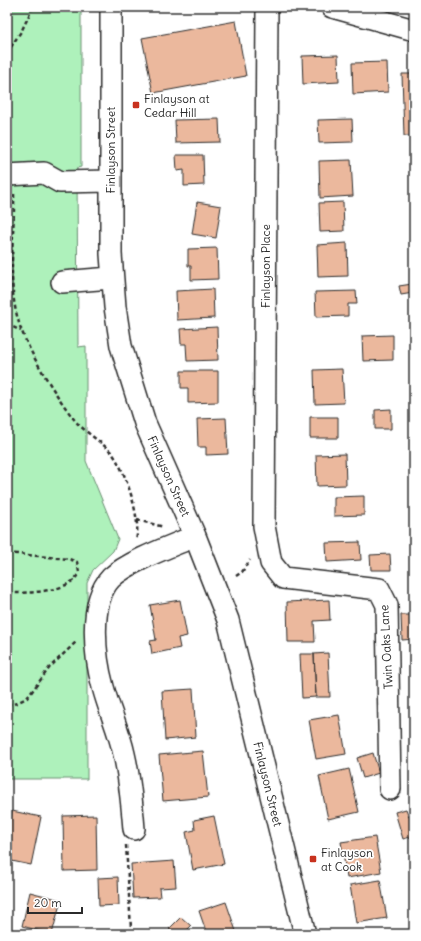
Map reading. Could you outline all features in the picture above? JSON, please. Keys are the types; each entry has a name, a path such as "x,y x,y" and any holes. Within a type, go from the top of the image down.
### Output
{"street":[{"name":"Finlayson Street","path":"112,7 110,181 111,278 121,346 132,386 145,423 196,536 228,620 304,934"},
{"name":"Finlayson Place","path":"264,526 267,7"},
{"path":"332,7 414,30"},
{"path":"10,174 44,173 60,182 110,181"},
{"path":"62,282 111,278"},
{"name":"Twin Oaks Lane","path":"264,526 271,563 283,578 380,589 387,605 390,789"},
{"path":"134,829 131,785 124,752 103,686 97,655 96,623 100,597 111,579 125,567 196,536"}],"path":[{"path":"7,53 22,30 33,7"},
{"path":"10,174 14,226 12,294 22,331 38,362 74,419 108,450 117,461 132,497"},
{"path":"7,305 12,294"},
{"path":"7,324 22,331"},
{"path":"138,520 166,528"},
{"path":"7,553 69,559 77,562 79,572 73,581 52,590 7,593"},
{"path":"130,934 131,929 125,843 134,829"}],"green space":[{"path":"7,7 81,7 81,167 77,168 78,347 86,346 86,461 118,539 113,551 93,570 87,583 87,779 7,779"}],"building":[{"path":"236,21 246,76 153,93 142,38"},
{"path":"338,55 339,82 303,84 302,56"},
{"path":"387,62 388,92 353,94 352,63"},
{"path":"402,74 414,74 414,136 404,136"},
{"path":"219,119 220,142 176,143 175,120"},
{"path":"352,119 353,142 319,143 318,120"},
{"path":"176,155 203,155 204,185 184,186 184,170 177,171"},
{"path":"351,160 353,196 320,198 319,161"},
{"path":"197,202 221,206 216,238 192,234"},
{"path":"343,202 344,231 320,232 319,203"},
{"path":"347,243 348,276 318,277 317,245"},
{"path":"217,248 218,279 191,280 191,266 188,266 188,249"},
{"path":"412,284 413,293 401,295 399,286"},
{"path":"213,289 214,318 177,320 176,291"},
{"path":"356,291 357,304 348,304 348,316 316,317 315,292"},
{"path":"217,327 218,360 187,361 186,344 181,344 180,329"},
{"path":"393,335 393,360 363,361 362,336"},
{"path":"342,369 344,403 315,404 314,370"},
{"path":"181,371 218,371 218,402 188,403 188,388 181,388"},
{"path":"391,409 391,429 375,429 375,410"},
{"path":"310,417 338,417 338,438 310,438"},
{"path":"226,418 228,454 206,455 206,447 198,447 197,419"},
{"path":"345,454 346,485 317,486 316,455"},
{"path":"364,496 364,515 334,516 334,497"},
{"path":"360,542 361,560 327,562 326,543"},
{"path":"390,554 391,570 371,570 370,555"},
{"path":"180,600 187,636 178,638 180,648 152,654 150,641 156,640 150,605"},
{"path":"329,600 330,620 314,621 315,642 288,642 287,602"},
{"path":"401,615 414,615 414,639 402,640"},
{"path":"328,653 330,697 316,697 314,654"},
{"path":"300,654 314,654 316,697 302,698"},
{"path":"193,689 196,737 165,740 162,691"},
{"path":"339,715 346,754 316,759 309,720"},
{"path":"203,751 208,797 163,801 159,755"},
{"path":"373,753 379,773 363,778 357,758"},
{"path":"349,769 359,812 328,819 319,776"},
{"path":"406,809 409,817 414,815 414,836 403,839 395,812"},
{"path":"12,811 41,817 31,865 7,860 7,834"},
{"path":"96,815 97,870 64,871 63,816"},
{"path":"214,816 224,864 193,870 186,832 195,830 194,820"},
{"path":"375,837 381,872 347,878 341,842"},
{"path":"174,861 176,887 159,888 160,897 133,898 131,864"},
{"path":"118,877 119,905 99,906 98,878"},
{"path":"380,880 387,918 356,923 350,885"},
{"path":"30,892 61,900 52,934 22,926"},
{"path":"226,902 237,934 207,934 199,911"},
{"path":"181,917 191,926 183,934 175,934 169,929"}],"place":[{"name":"Finlayson at Cedar Hill","path":"136,105"},
{"name":"Finlayson at Cook","path":"313,859"}]}
